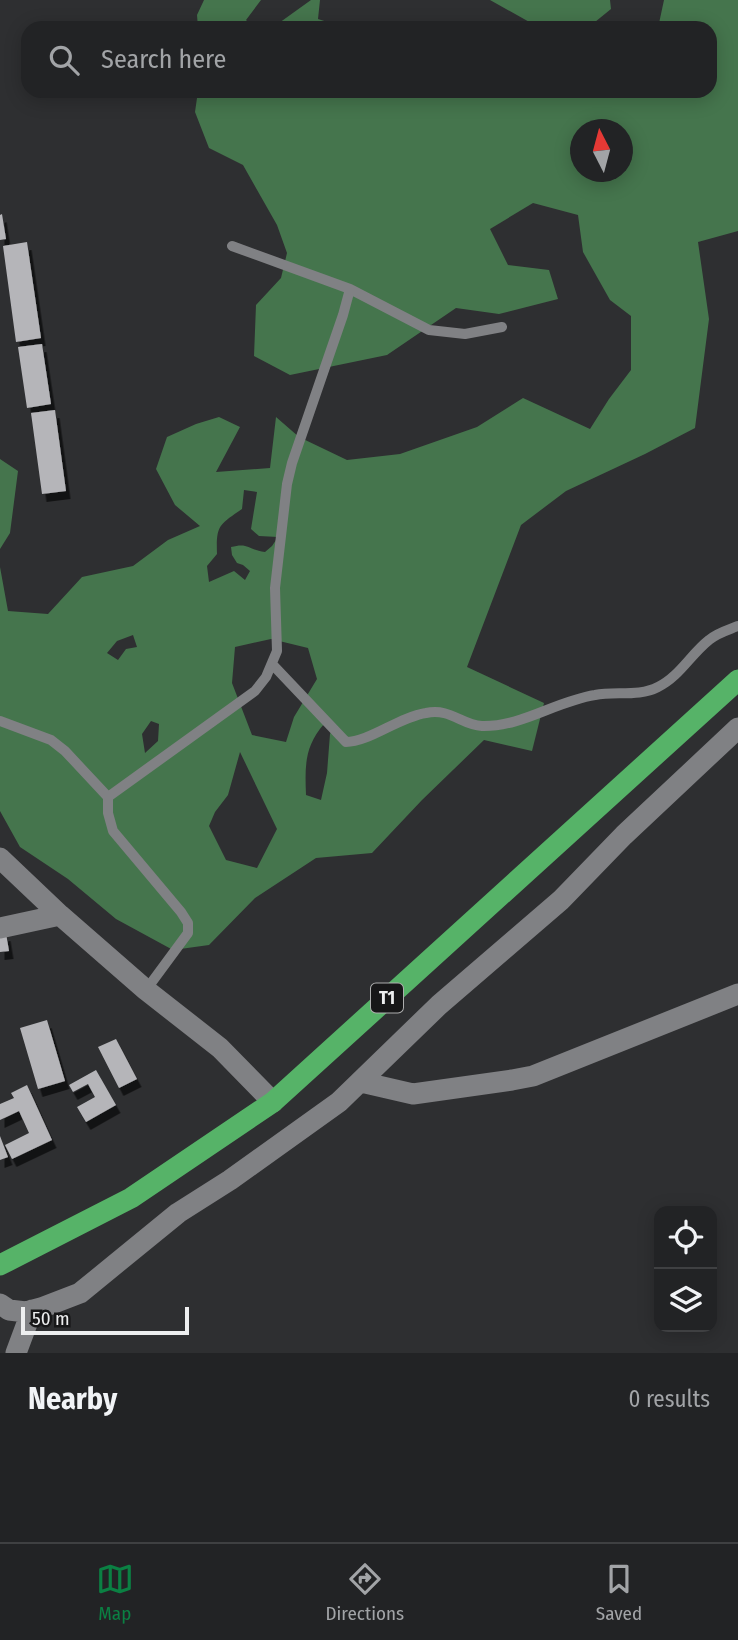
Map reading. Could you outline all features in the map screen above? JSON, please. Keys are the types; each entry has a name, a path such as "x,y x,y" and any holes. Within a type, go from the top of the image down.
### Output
{"highway":[{"name":"T1","path":"0,1265 131,1198 273,1102 738,680"}],"street":[{"path":"0,1304 9,1310 26,1312 80,1293 170,1219 252,1165 339,1102 439,1005 562,900 624,835 738,728"},
{"path":"0,858 146,990 220,1048 273,1102"},
{"path":"0,928 60,915"},
{"path":"361,1082 412,1094 533,1076 738,994"},
{"path":"16,1353 32,1310"}],"lane":[{"path":"232,246 350,289 429,330 465,334 502,327"},
{"path":"108,797 255,691 266,677 277,651 275,588 287,484 350,289"},
{"path":"272,664 346,742 350,742 363,739 401,720 425,713 440,711 478,726 505,724 592,695 643,692 657,688 668,681 710,639 738,626"},
{"path":"0,720 51,740 65,751 108,797 108,813 113,831 188,923 188,933 146,990"}],"green space":[{"path":"204,0 261,0 247,21 197,21 197,15"},
{"path":"311,0 320,0 318,19 324,21 282,21"},
{"path":"490,0 610,0 611,9 596,21 528,21"},
{"path":"664,0 738,0 738,231 698,242 709,319 695,428 566,491 521,525 467,667 544,703 532,751 484,740 372,853 316,858 255,898 209,945 173,950 116,919 68,879 20,847 0,811 0,567 8,611 48,614 82,577 133,566 168,540 200,526 175,505 156,469 167,437 196,424 219,417 240,427 216,472 270,468 276,417 299,437 347,460 400,454 477,427 523,398 590,429 631,370 631,316 610,300 583,252 578,215 533,203 490,229 508,265 549,270 558,299 499,314 456,308 387,355 290,375 254,356 256,305 281,278 287,253 277,225 243,165 209,148 195,112 197,98 717,98 717,21 660,21","holes":["244,490 257,492 251,529 259,536 278,537 265,552 245,546 231,547 237,563 250,571 245,580 234,571 209,582 207,566 217,554 218,531 242,509","133,635 137,647 126,649 118,660 107,653 117,641","271,639 308,648 317,679 294,717 286,742 252,735 232,683 235,647","151,721 159,724 158,741 145,753 142,734","324,724 335,724 330,734 327,773 321,800 306,795 306,766 309,749","240,752 277,829 257,868 226,860 209,826 215,812 228,795"]},
{"path":"0,459 18,471 10,533 0,549"}],"building":[{"path":"2,214 6,239 0,240 0,215"},
{"path":"27,242 41,338 16,342 3,246"},
{"path":"42,344 51,404 27,408 18,347"},
{"path":"55,410 66,491 42,494 31,413"},
{"path":"6,933 9,951 0,952 0,934"},
{"path":"47,1020 65,1081 38,1089 20,1028"},
{"path":"116,1039 137,1079 119,1088 98,1047"},
{"path":"96,1070 116,1105 86,1122 77,1107 95,1097 88,1084 73,1092 69,1085"},
{"path":"27,1085 52,1140 12,1159 5,1145 29,1133 19,1111 0,1120 0,1104 14,1098 11,1093"},
{"path":"0,1136 8,1157 0,1160"}]}
